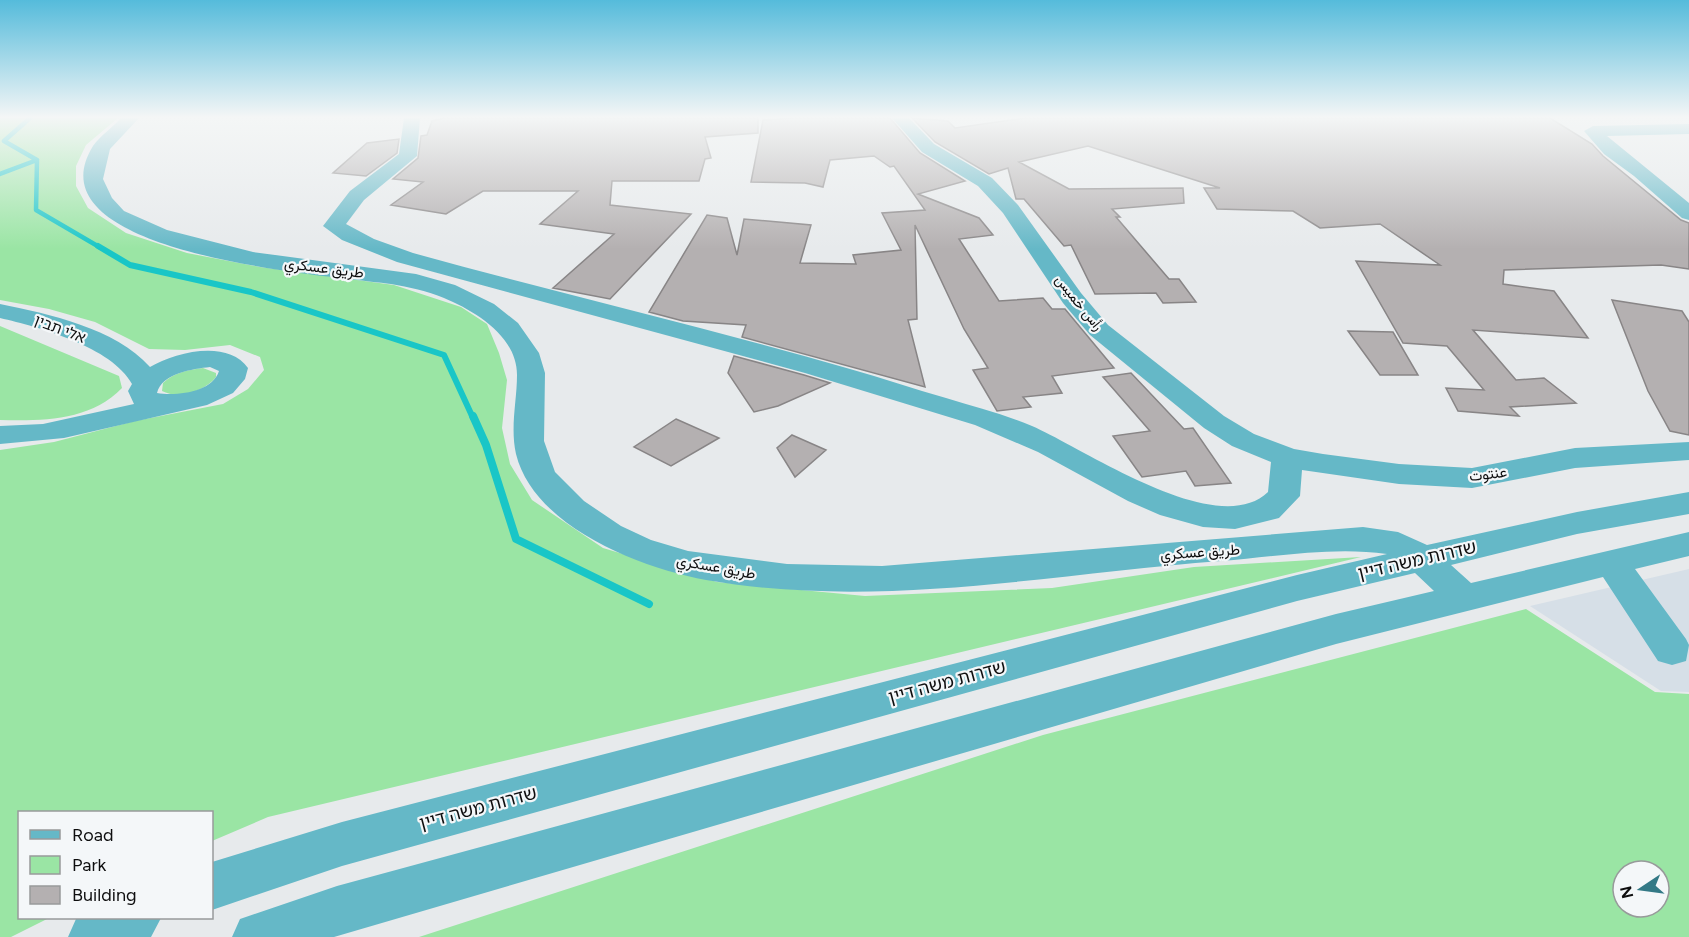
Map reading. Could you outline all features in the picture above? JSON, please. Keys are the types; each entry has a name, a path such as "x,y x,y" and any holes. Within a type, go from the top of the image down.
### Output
{"street":[{"name":"طريق عسكري","path":"96,162 93,179 105,203 116,214 147,231 236,256 415,281 472,300 491,313 522,346 531,367 527,445 539,474 561,498 597,527 641,550 696,566 826,580 959,575 1124,557 1363,539 1398,544 1420,558 1462,596"},
{"path":"400,162 363,190 334,226 342,232 384,250 536,294 835,372 1021,432 1150,498 1201,516 1236,518 1267,511 1284,496 1287,457"},
{"name":"رأس خميس","path":"951,162 985,182 1011,209 1072,298 1099,330 1214,422 1243,440 1287,457"},
{"path":"1627,162 1689,213"},
{"name":"אלי תבין","path":"0,311 72,331 117,354 144,375 144,388"},
{"name":"אלי תבין","path":"117,354 164,362 197,360"},
{"path":"0,435 32,434 180,403 209,395 230,381 234,368 221,360 197,360 167,369 121,407 92,421"},
{"path":"144,388 144,398 152,402 180,403"},
{"name":"عنتوت","path":"1287,457 1399,474 1472,478 1575,458 1689,451"},
{"name":"שדרות משה דיין","path":"213,886 342,844 1297,588 1420,558 1626,513 1689,503"},
{"path":"258,937 337,911 1336,629 1462,596 1689,544"},
{"path":"1610,561 1672,650"},
{"path":"94,937 134,919"}],"shaded area":[{"path":"1689,569 1689,692 1661,691 1530,606"}],"green space":[{"path":"0,162 78,162 76,186 88,208 126,233 187,253 260,267 394,285 461,307 487,324 507,380 502,428 510,464 532,500 603,548 717,582 865,596 1052,588 1194,567 1361,557 268,817 213,841 213,811 18,811 18,919 47,919 11,937 0,937 0,450 54,442 135,421 223,404 248,389 264,370 260,357 230,345 185,350 149,349 95,322 49,309 0,300"},
{"path":"0,326 119,376 122,388 109,399 81,413 49,419 0,420"},
{"path":"203,368 216,373 216,377 199,390 176,395 162,391 163,383 172,376"},
{"path":"1526,609 1655,692 1689,694 1689,937 419,937 1043,735"}],"building":[{"path":"346,162 385,162 366,176 333,173"},
{"path":"414,162 704,162 699,181 612,181 610,205 691,214 610,299 553,288 614,234 540,224 578,191 483,191 446,214 391,205 423,182 393,179"},
{"path":"755,162 830,162 823,187 805,183 751,182"},
{"path":"882,162 934,162 965,181 918,194 979,218 993,235 959,239 999,301 1043,298 1052,309 1065,309 1114,368 1052,376 1062,393 1023,397 1031,407 997,411 973,370 988,368 964,329 915,225 917,319 908,320 925,387 742,337 746,325 683,321 649,312 707,215 727,218 737,255 744,219 811,225 800,263 856,264 853,255 901,250 882,213 925,210 894,166 890,167"},
{"path":"968,162 1020,162 1069,189 1183,188 1184,203 1112,209 1120,217 1116,217 1169,279 1179,279 1196,302 1163,303 1156,293 1095,294 1071,245 1064,246 1024,199 1016,199 1008,168 989,174"},
{"path":"1137,162 1610,162 1681,220 1689,223 1689,269 1661,265 1504,270 1503,284 1554,291 1588,338 1473,330 1516,380 1544,378 1576,403 1510,407 1519,416 1458,411 1446,388 1484,390 1447,346 1403,343 1356,261 1440,265 1380,224 1320,228 1293,211 1217,209 1204,188 1220,188"},
{"path":"1612,300 1682,311 1689,322 1689,435 1670,431 1648,391"},
{"path":"1348,331 1393,332 1418,375 1380,375"},
{"path":"734,356 830,383 778,406 754,412 728,373"},
{"path":"1131,373 1184,429 1193,428 1231,483 1195,486 1186,471 1142,477 1113,436 1150,431 1103,377"},
{"path":"676,419 719,438 671,466 634,447"},
{"path":"792,435 826,450 795,477 777,448"}],"waterway":[{"path":"0,174 32,162"},
{"path":"37,162 36,210 101,248"},
{"path":"98,246 130,265 251,292 444,355 473,418"},
{"path":"473,416 486,445 516,539 649,604"}]}
